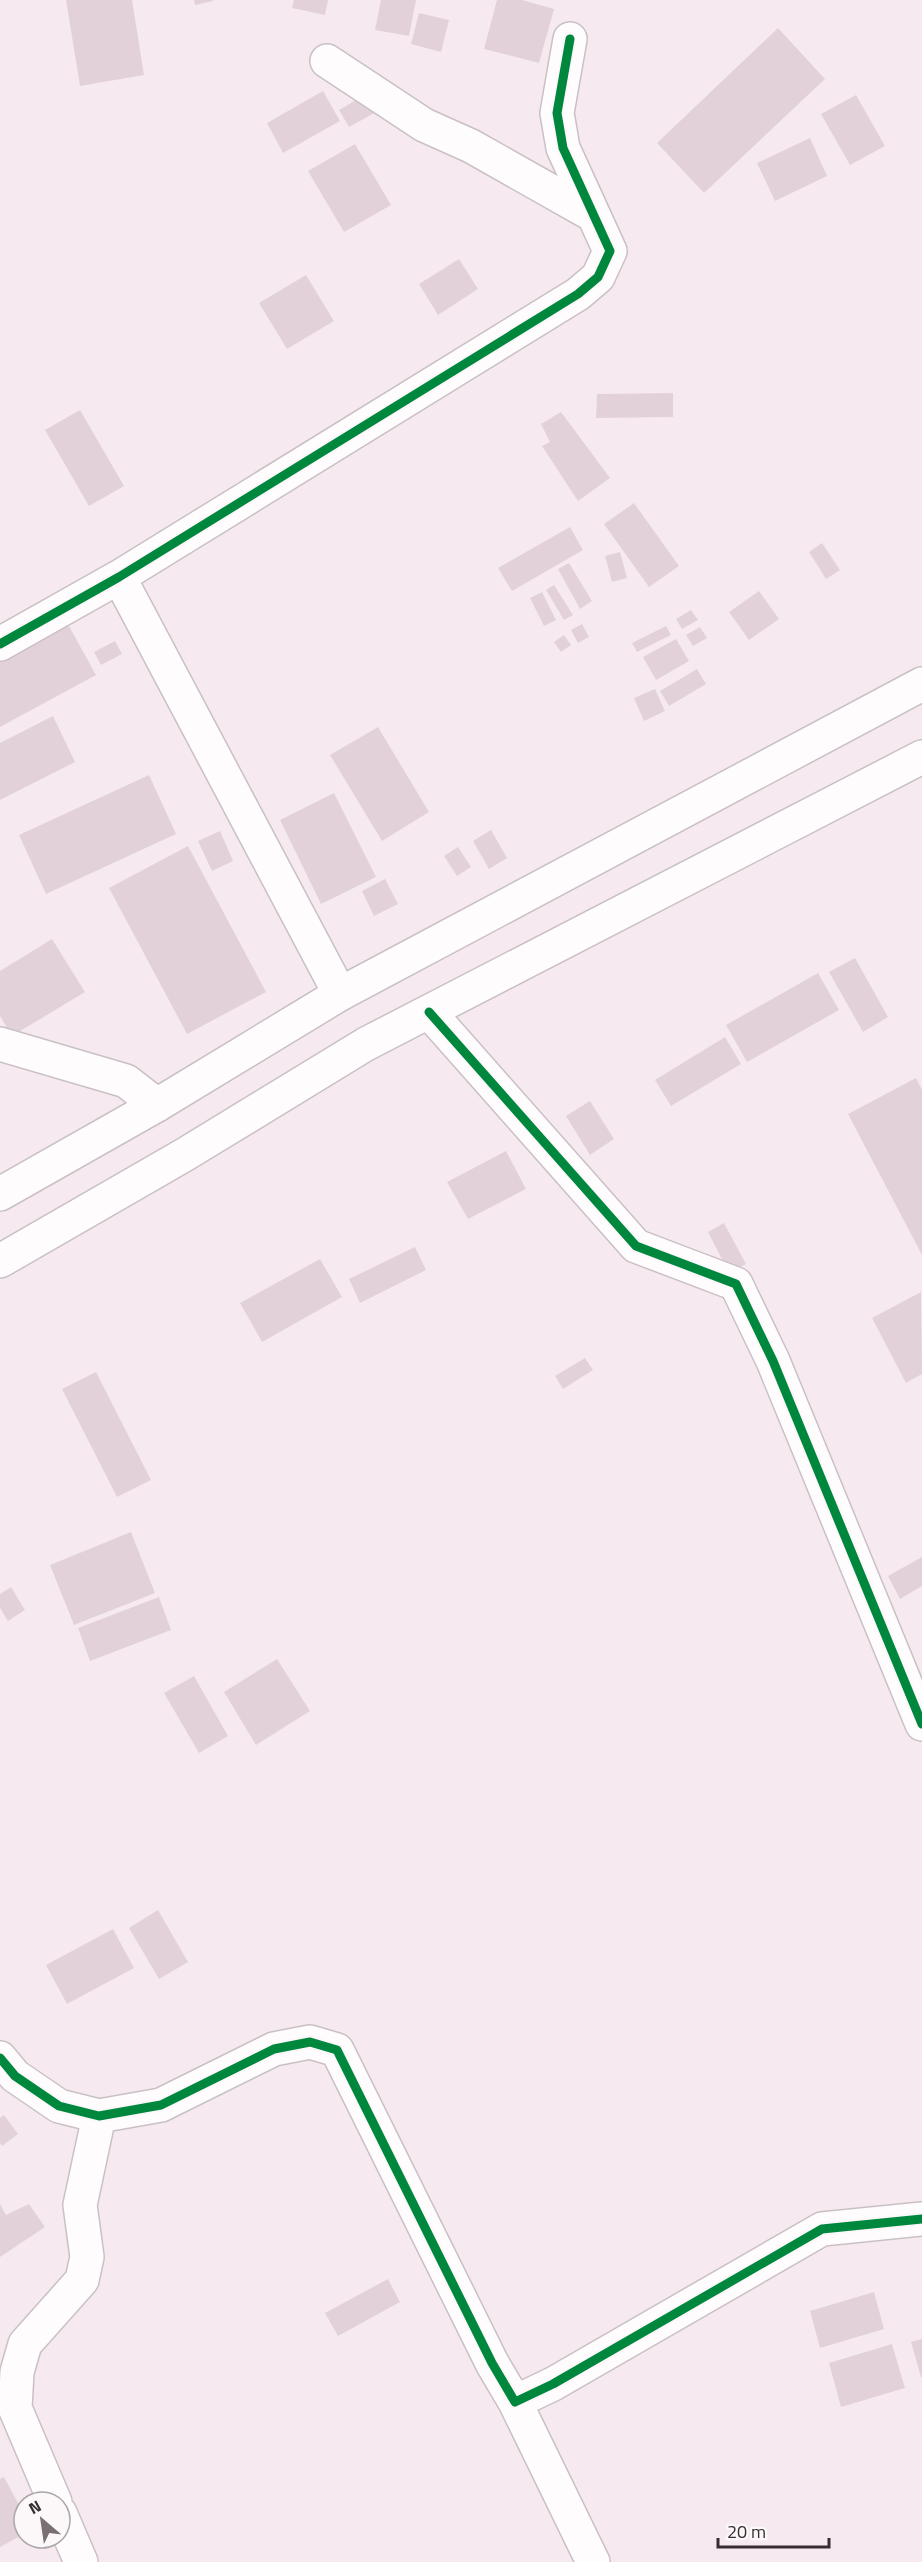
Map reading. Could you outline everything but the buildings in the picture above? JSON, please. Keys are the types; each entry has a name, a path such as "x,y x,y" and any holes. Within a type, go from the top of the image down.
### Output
{"street":[{"path":"0,644 119,577 578,294 598,277 610,252 563,148 557,113 570,39"},
{"path":"327,61 424,125 471,146 593,215"},
{"path":"119,577 340,994"},
{"path":"0,1194 157,1105 340,994 922,684"},
{"path":"0,1261 184,1155 366,1044 922,757"},
{"path":"429,1012 636,1246 736,1284 773,1361 922,1724"},
{"path":"0,1044 126,1081 157,1105"},
{"path":"0,2058 15,2076 59,2106 99,2115 161,2105 274,2049 310,2042 337,2050 593,2562"},
{"path":"50,2490 15,2408 17,2372 26,2344 82,2280 87,2257 80,2205 99,2115"},
{"path":"515,2402 553,2384 822,2229 922,2219"},
{"path":"72,2541 81,2562"}],"cycle path":[{"path":"0,644 119,577 578,294 598,277 610,251 563,148 557,113 570,39"},
{"path":"429,1012 636,1246 736,1284 773,1361 922,1724"},
{"path":"0,2058 15,2076 59,2106 99,2116 161,2105 274,2049 310,2042 337,2050 492,2363 515,2402 553,2384 822,2229 922,2219"}]}
